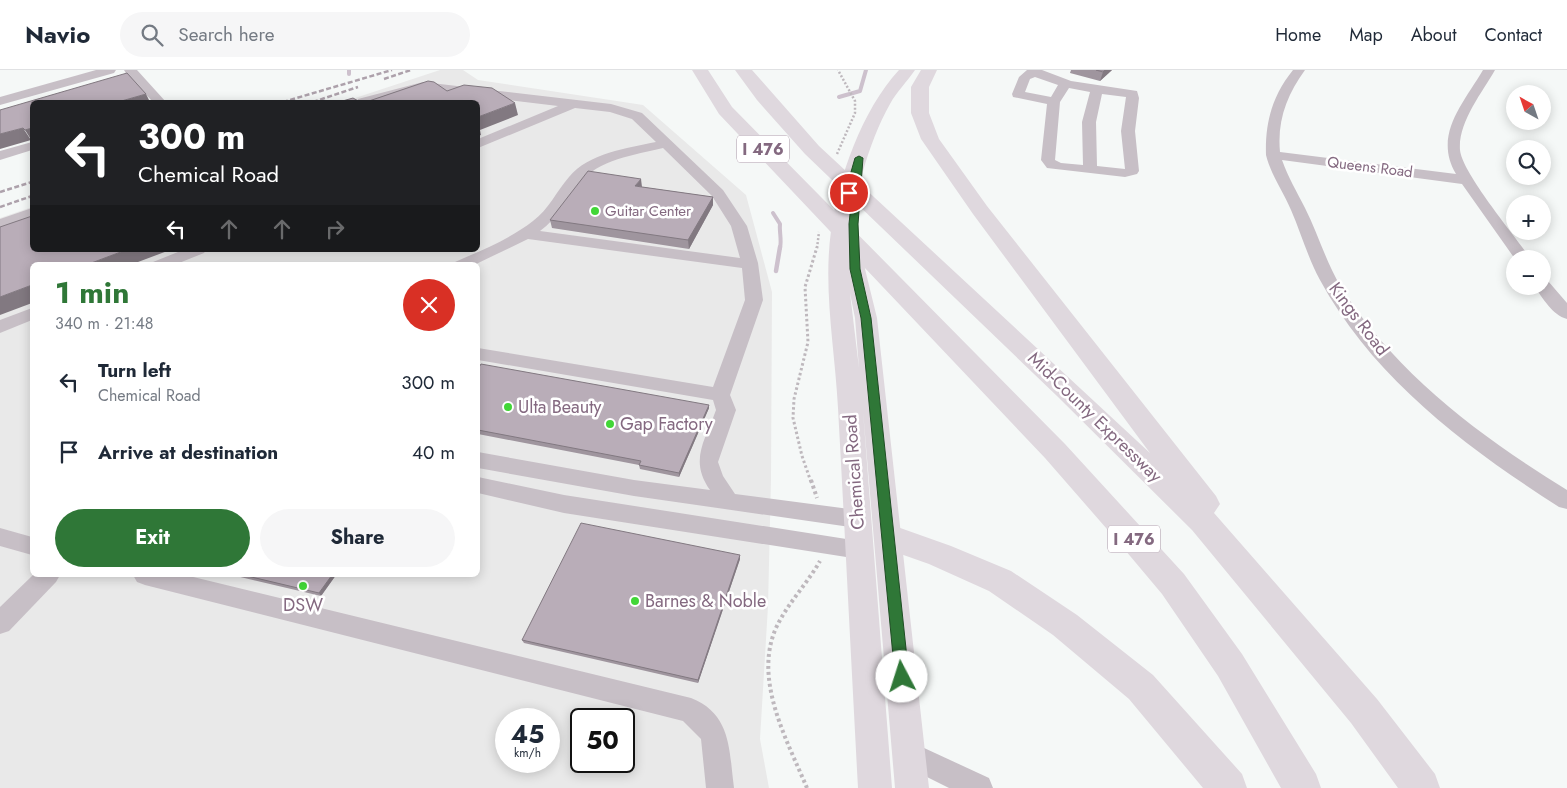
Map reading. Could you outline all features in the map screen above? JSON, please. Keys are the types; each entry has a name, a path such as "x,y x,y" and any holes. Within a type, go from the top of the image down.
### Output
{"highway":[{"name":"I 476","path":"700,70 725,110 1056,451 1172,584 1230,666 1302,788"},
{"name":"Mid-County Expressway","path":"743,70 763,96 812,150 1203,521 1364,711 1421,788"},
{"path":"928,70 920,88 920,113 930,139 986,217 1364,711"},
{"path":"874,543 940,555 1000,581 1065,625 1141,687 1228,788"}],"main road":[{"name":"Chemical Road","path":"907,70 894,84 874,114 844,210 838,254 840,319 848,371 857,519 874,543 909,754 912,788"},
{"name":"Chemical Road","path":"859,158 853,224 855,269 866,318 874,543 875,788"}],"street":[{"path":"0,101 110,70"},
{"name":"Kings Road","path":"1299,70 1285,85 1274,118 1273,155 1333,288 1360,326 1401,373 1452,420 1541,485 1567,501"},
{"path":"1489,70 1458,124 1452,151 1466,180 1517,250"},
{"path":"1054,102 1018,94 1025,77 1034,71 1066,83 1132,94 1134,98 1128,131 1132,172 1061,167 1052,165 1048,160 1054,102 1066,83"},
{"path":"53,100 133,73 158,100"},
{"path":"370,100 423,86 611,108 637,116 718,193 739,226 750,263 754,300 720,395 726,410 708,462 713,478 728,500"},
{"path":"1090,170 1089,122 1097,88"},
{"path":"480,143 574,104"},
{"path":"13,111 30,107"},
{"path":"466,262 527,234 550,215 568,187 584,169 606,159 667,143"},
{"path":"0,156 30,147"},
{"name":"Queens Road","path":"1273,155 1466,180"},
{"path":"0,224 30,214"},
{"path":"527,234 728,262 750,263"},
{"path":"167,262 193,252"},
{"path":"1550,295 1567,313"},
{"path":"0,327 30,315"},
{"path":"480,354 720,395"},
{"path":"480,460 634,488 819,512 857,519"},
{"path":"480,485 564,504 820,553 874,543"},
{"path":"0,537 30,545"},
{"path":"0,623 46,577"},
{"path":"153,577 691,710 714,733 720,788"},
{"path":"909,754 979,788"}],"path":[{"path":"835,160 855,113 855,101 838,70"},
{"path":"819,512 816,490 802,456 793,418 794,399 808,342 805,287 818,244 820,225"},
{"path":"807,788 772,698 770,647 784,613 820,553"}],"shaded area":[{"path":"440,70 463,70 478,80 643,105 746,195 772,292 768,606 760,739 769,788 0,788 0,218 30,208 30,252 480,252 480,100 349,100"}],"building":[{"path":"127,73 146,94 125,100 34,100"},
{"path":"428,81 434,82 447,91 464,85 492,88 515,103 480,116 480,100 372,100"},
{"path":"30,101 30,129 25,130 23,128 0,134 0,110"},
{"path":"588,171 641,179 635,186 713,197 688,240 550,220"},
{"path":"30,217 30,252 121,252 94,262 30,262 30,286 0,297 0,227"},
{"path":"481,364 709,405 679,473 639,465 641,461 480,430"},
{"name":"Barnes & Noble","path":"581,523 740,555 698,680 522,640"},
{"path":"251,577 331,577 319,593"}],"waterway":[{"path":"839,97 860,91 866,70"},
{"path":"773,213 780,224 780,248"},
{"path":"776,271 780,247"}],"railway":[{"path":"290,100 392,70"},
{"path":"384,79 411,70"},
{"path":"319,100 358,87"},
{"path":"0,192 30,183"},
{"path":"0,207 30,197"}],"place":[{"name":"Guitar Center","path":"595,211"},
{"name":"Ulta Beauty","path":"508,407"},
{"name":"Gap Factory","path":"610,424"},
{"name":"DSW","path":"303,586"},
{"name":"Barnes & Noble","path":"635,601"}],"route":[{"path":"849,193 859,158 853,224 855,269 866,318 902,677"}]}
